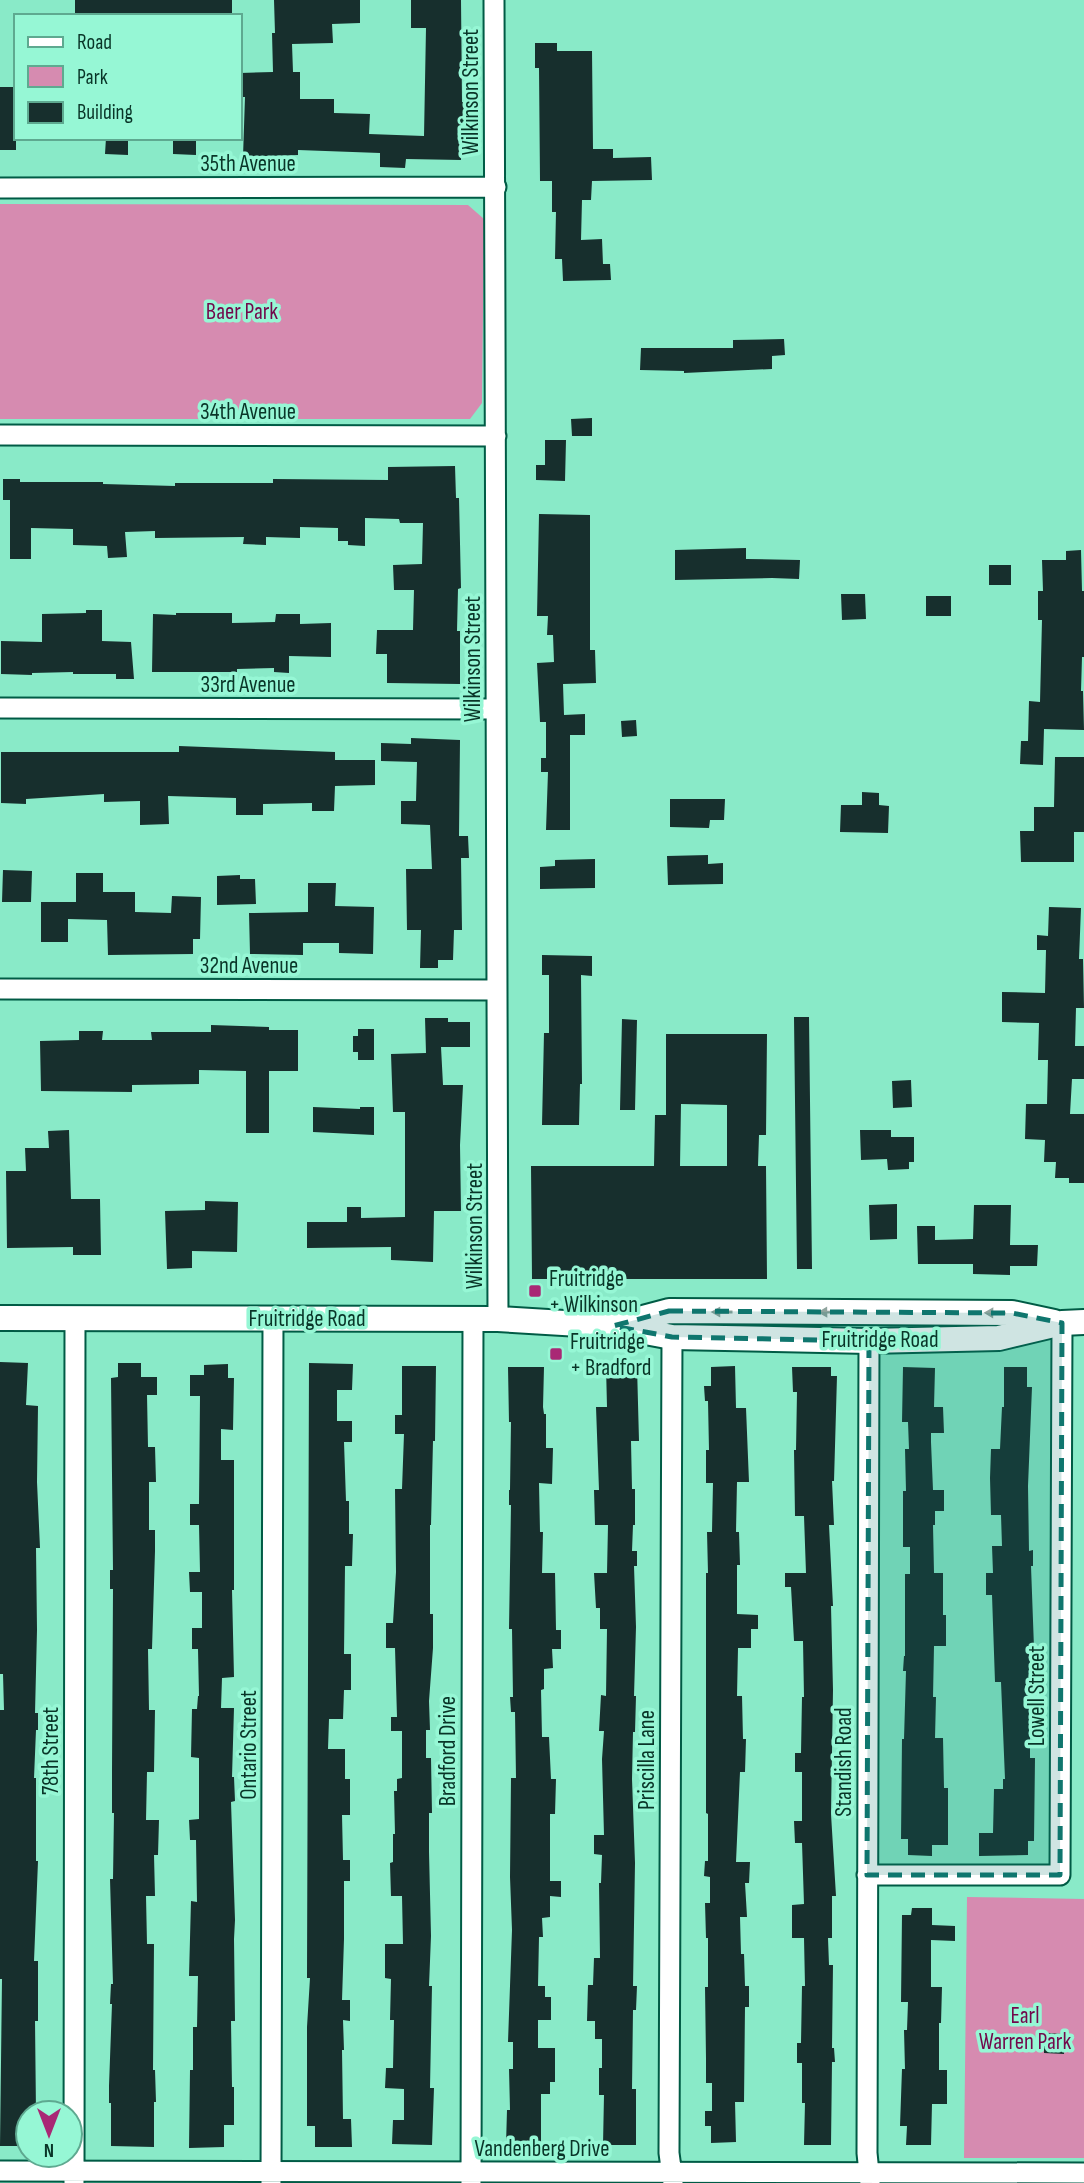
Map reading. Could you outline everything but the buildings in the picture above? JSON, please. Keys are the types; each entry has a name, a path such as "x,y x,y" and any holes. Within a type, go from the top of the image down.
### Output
{"main road":[{"name":"Fruitridge Road","path":"613,1326 669,1311 1012,1313 1073,1323"},
{"name":"Fruitridge Road","path":"0,1318 498,1319 613,1326 672,1337 869,1341 999,1338 1073,1323"}],"street":[{"name":"Wilkinson Street","path":"494,0 498,1319"},
{"name":"35th Avenue","path":"0,188 496,187"},
{"name":"34th Avenue","path":"0,435 496,436"},
{"name":"33rd Avenue","path":"0,708 496,709"},
{"name":"32nd Avenue","path":"0,989 497,990"},
{"name":"78th Street","path":"74,2177 75,1318"},
{"name":"Ontario Street","path":"271,2177 274,1318"},
{"name":"Bradford Drive","path":"471,2178 472,1319"},
{"name":"Lowell Street","path":"867,1875 1060,1875 1073,1323"},
{"name":"Priscilla Lane","path":"672,1337 669,2125 672,2178"},
{"name":"Standish Road","path":"869,1341 869,2178"},
{"name":"Vandenberg Drive","path":"0,2171 74,2177 1075,2177"}],"highlighted area":[{"path":"669,1311 1012,1313 1062,1323 1060,1875 867,1875 869,1341 672,1337 613,1326"}],"green space":[{"name":"Baer Park","path":"0,204 468,205 484,219 482,403 470,419 0,419"},
{"name":"Earl Warren Park","path":"967,1897 1084,1899 1084,2158 964,2158"}],"place":[{"name":"Fruitridge + Wilkinson","path":"535,1291"},
{"name":"Fruitridge + Bradford","path":"556,1354"}]}
